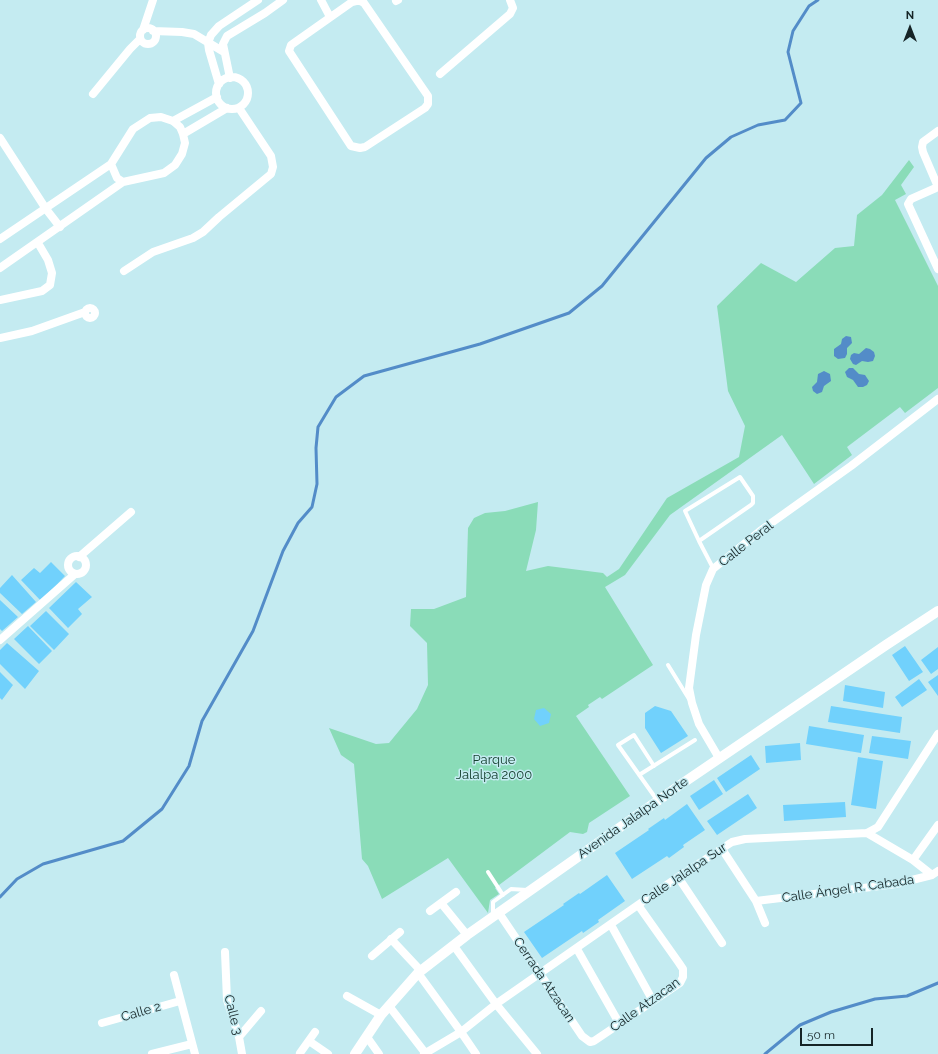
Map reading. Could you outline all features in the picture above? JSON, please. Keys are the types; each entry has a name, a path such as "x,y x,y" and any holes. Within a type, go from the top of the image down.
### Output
{"street":[{"path":"93,94 140,39 141,32 144,30 153,0"},
{"path":"219,84 209,50 208,43 211,35 219,26 258,0"},
{"path":"230,78 223,44 227,36 265,13 283,0"},
{"path":"321,0 330,17"},
{"path":"440,74 510,14 512,8 510,0"},
{"path":"352,2 364,2 428,96 428,104 425,108 365,148 355,148 351,146 289,52 291,45 330,17 352,2"},
{"path":"144,30 147,28 153,31 194,34 224,52"},
{"path":"140,39 145,43 152,43 155,37 153,31"},
{"path":"230,78 236,78 242,81 248,92 248,98 239,108 227,108 220,104 217,97 219,84 230,78"},
{"path":"173,121 217,97"},
{"path":"183,134 227,108"},
{"path":"124,271 152,252 193,238 203,232 271,174 273,167 271,156 239,108"},
{"path":"0,239 111,164 133,129 140,123 150,118 161,117 173,121 180,127 185,143 182,154 175,165 164,173 123,182 38,243 0,268"},
{"path":"938,130 923,142 922,152 938,187 911,199 908,204 938,269"},
{"path":"0,138 46,209 60,227"},
{"path":"111,164 117,178 123,182"},
{"path":"0,300 42,290 50,284 52,273 48,260 38,243"},
{"path":"0,338 32,331 85,312"},
{"name":"Calle Peral","path":"719,758 700,724 692,703 689,688 696,635 706,586 713,569 760,532 852,466 938,399"},
{"path":"75,574 70,570 68,565 71,559 80,557 132,512"},
{"path":"0,640 75,574 80,574 86,568 84,560 80,557"},
{"name":"Avenida Jalalpa Norte","path":"355,1054 381,1015 420,972 467,935 719,758 938,611"},
{"path":"867,833 878,827 938,734"},
{"path":"913,860 938,825"},
{"path":"867,833 935,873"},
{"name":"Calle Jalalpa Sur","path":"425,1054 461,1032 496,1004 577,949 678,877 732,842 745,839 867,833"},
{"path":"722,849 756,901 765,923"},
{"name":"Calle Ángel R. Cabada","path":"756,901 896,884 935,873"},
{"path":"678,877 722,943"},
{"path":"430,910 456,892"},
{"path":"441,903 467,935"},
{"name":"Calle Atzacan","path":"594,1041 680,983 683,977 683,969 638,905"},
{"name":"Cerrada Atzacan","path":"496,916 540,974 582,1036 590,1042 594,1041"},
{"path":"611,925 653,1001"},
{"path":"372,956 400,932"},
{"path":"392,939 420,972 476,1054"},
{"path":"454,946 496,1004 538,1054"},
{"path":"577,949 619,1024"},
{"name":"Calle 3","path":"225,952 227,1000 239,1037 242,1054"},
{"path":"174,974 195,1054"},
{"path":"347,996 381,1015"},
{"name":"Calle 2","path":"102,1023 180,1000"},
{"path":"389,1006 425,1054"},
{"path":"239,1037 261,1011"},
{"path":"300,1053 315,1032"},
{"path":"367,1037 379,1054"},
{"path":"309,1041 328,1054"},
{"path":"152,1054 192,1044"}],"lane":[{"path":"700,541 751,506 753,503 753,496 740,477 685,511 713,569"},
{"path":"668,665 692,703"},
{"path":"654,766 634,735 618,745 657,801"},
{"path":"639,775 695,740"},
{"path":"488,872 503,895"},
{"path":"496,916 493,902 511,889 532,890"}],"green space":[{"name":"Parque Jalalpa 2000","path":"909,160 914,167 901,185 906,194 895,200 938,286 938,388 905,413 900,407 847,447 852,455 814,484 782,435 670,515 625,575 605,587 653,665 602,699 600,697 576,716 630,796 589,823 587,832 583,834 570,832 495,888 499,894 490,900 488,913 448,858 382,899 368,866 362,859 354,764 341,755 329,728 376,744 389,743 417,709 428,685 427,643 410,626 411,609 434,609 466,597 468,528 474,518 485,513 505,511 538,502 536,530 526,571 548,566 603,573 607,577 619,569 667,498 739,457 745,426 728,391 717,306 761,263 796,282 835,248 854,246 857,215 882,195"}],"water":[{"path":"846,336 851,337 852,343 847,348 845,358 838,359 834,356 834,349 841,344 842,339"},
{"path":"866,348 874,352 875,356 873,361 862,361 856,365 853,364 850,359 851,355 854,353 859,354"},
{"path":"849,368 853,368 859,374 865,375 869,381 867,385 858,387 853,380 847,377 845,372"},
{"path":"824,371 830,374 831,381 824,386 822,392 817,394 813,391 812,387 817,382 818,374"}],"building":[{"path":"51,562 65,576 41,601 21,580 34,568 40,573"},
{"path":"12,575 36,602 22,614 0,593 0,588"},
{"path":"76,582 92,597 78,609 82,614 68,628 49,608"},
{"path":"0,600 18,617 2,631 0,629"},
{"path":"46,611 69,634 54,650 30,626"},
{"path":"28,626 52,651 39,664 14,639"},
{"path":"7,643 39,671 25,689 0,664 0,650"},
{"path":"905,646 923,672 909,681 892,655"},
{"path":"938,647 938,669 931,674 921,660"},
{"path":"0,672 13,685 2,700 0,698"},
{"path":"938,675 938,696 928,682"},
{"path":"919,679 927,690 902,707 895,697"},
{"path":"845,685 885,692 883,708 843,701"},
{"path":"655,706 671,711 688,736 661,753 645,728 645,713"},
{"path":"831,706 902,717 900,733 828,722"},
{"path":"544,708 551,714 549,723 540,726 534,719 536,710"},
{"path":"809,726 864,735 861,753 806,744"},
{"path":"872,736 911,741 908,759 869,753"},
{"path":"800,743 801,760 766,763 765,746"},
{"path":"751,755 760,769 726,792 717,778"},
{"path":"858,757 883,761 876,809 851,805"},
{"path":"714,780 723,794 699,810 690,796"},
{"path":"748,794 757,808 717,835 707,821"},
{"path":"845,802 846,817 784,821 783,805"},
{"path":"687,804 705,830 683,845 684,847 669,858 667,856 632,879 615,853 664,818 665,820"},
{"path":"607,875 625,901 598,920 599,922 583,933 582,931 542,958 524,932"}],"waterway":[{"path":"0,897 17,879 43,864 123,841 162,809 189,766 202,721 253,631 283,551 298,523 312,507 317,484 316,448 318,427 336,397 364,376 480,344 569,313 602,286 706,158 731,137 758,125 785,120 801,103 788,52 793,31 809,6 818,0"},
{"path":"765,1054 800,1025 831,1012 875,999 907,996 938,983"}]}
